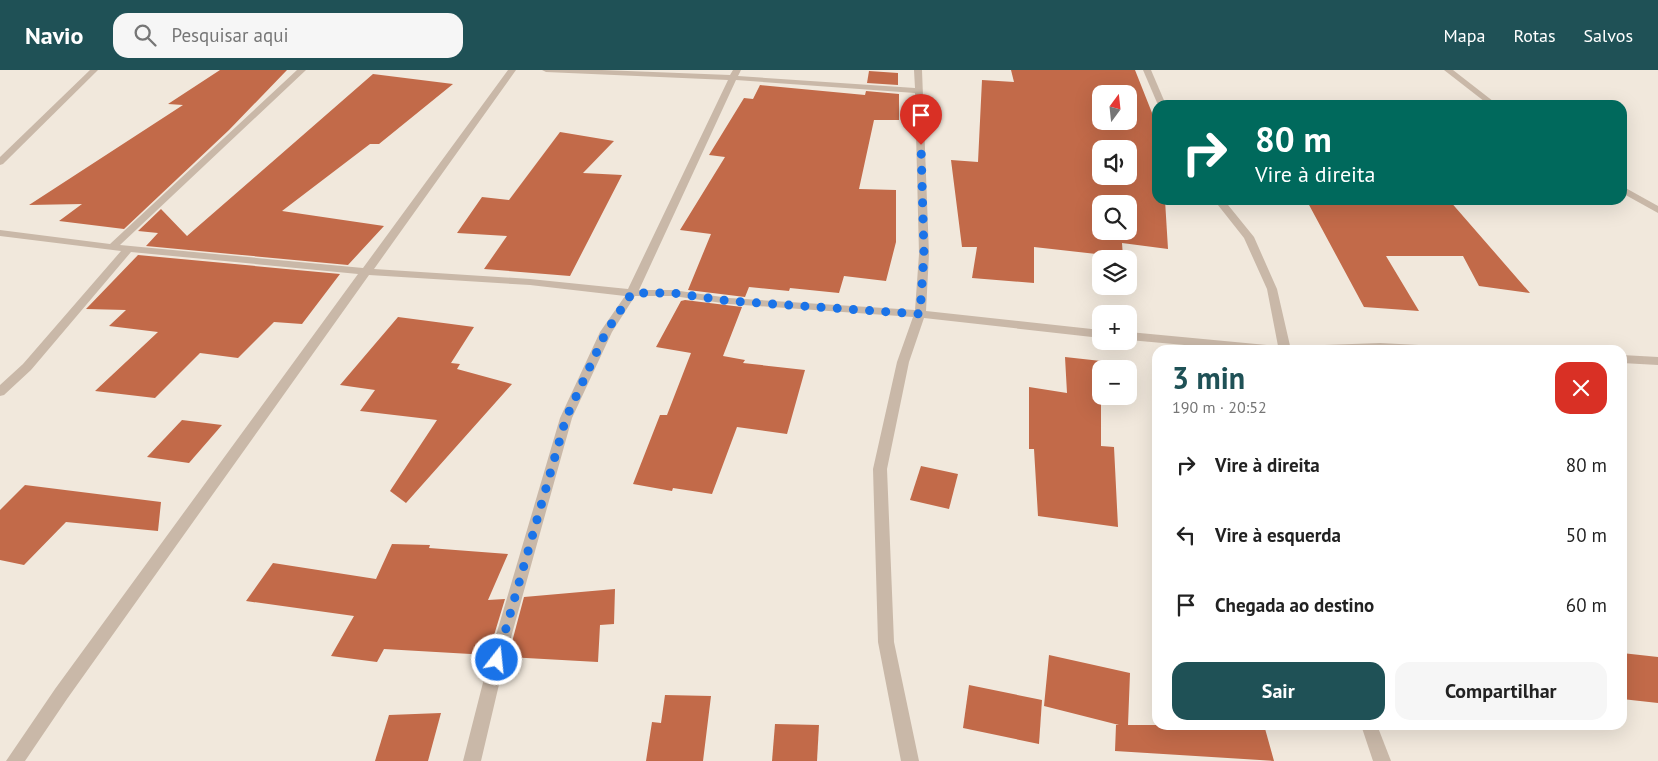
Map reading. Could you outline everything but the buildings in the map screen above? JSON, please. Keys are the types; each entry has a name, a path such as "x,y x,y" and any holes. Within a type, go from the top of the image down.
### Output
{"street":[{"path":"0,162 94,70"},
{"path":"112,247 302,70"},
{"path":"15,761 67,686 368,272 512,70"},
{"path":"546,70 736,74 919,91"},
{"path":"910,761 886,642 880,469 903,362 920,314 924,254 918,70"},
{"path":"1147,70 1160,100"},
{"path":"1448,70 1487,100"},
{"path":"472,761 497,660 566,418 606,332 632,293 736,74"},
{"path":"1627,192 1658,210"},
{"path":"1223,205 1249,237 1272,289 1284,345"},
{"path":"0,232 128,249 368,272 530,282 632,293 673,293 729,301 920,314 1092,333"},
{"path":"0,392 27,367 128,249"},
{"path":"1137,337 1227,345"},
{"path":"1627,359 1658,361"},
{"path":"1371,730 1382,761"}],"route":[{"path":"497,660 566,418 606,332 632,293 673,293 729,301 920,314 924,254 921,145"}]}
